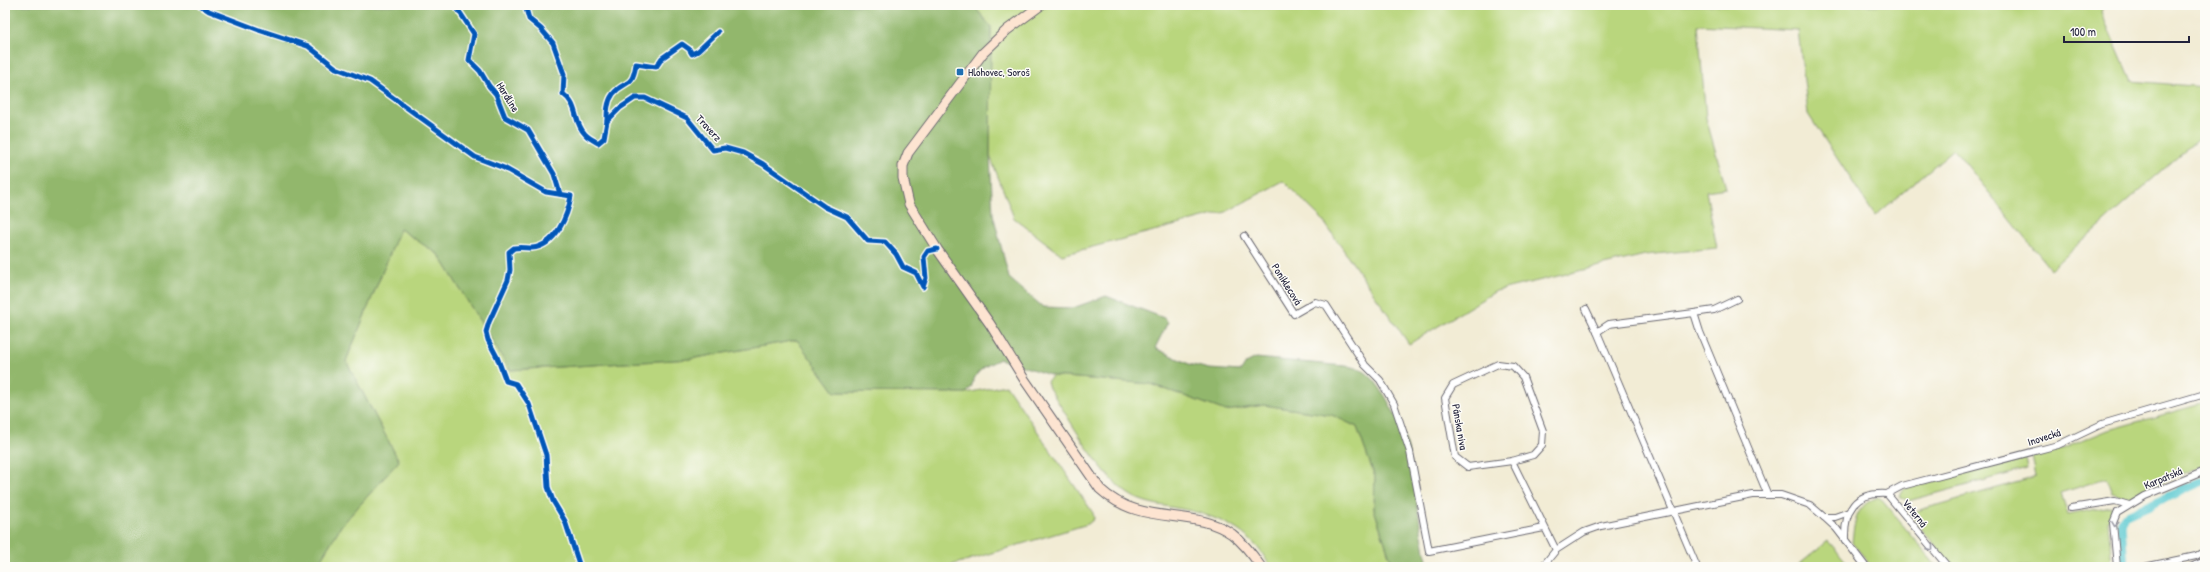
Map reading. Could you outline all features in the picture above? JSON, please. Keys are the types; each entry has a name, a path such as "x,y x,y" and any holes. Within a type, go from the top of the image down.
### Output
{"main road":[{"path":"1041,5 1007,30 983,53 908,153 903,166 903,178 909,204 937,249 990,324 1024,379 1100,489 1117,501 1139,511 1199,521 1225,530 1241,542 1261,567"}],"street":[{"name":"Poniklecová","path":"1244,236 1294,314 1315,302 1326,305 1365,365 1383,385 1394,404 1406,435 1429,551 1544,528"},
{"path":"1597,332 1609,324 1714,310 1737,300"},
{"path":"1586,309 1697,567"},
{"path":"1694,313 1700,332 1767,493"},
{"name":"Pánska niva","path":"1498,364 1513,366 1523,376 1543,431 1542,445 1533,455 1512,461 1468,468 1455,457 1445,398 1453,385 1498,364"},
{"name":"Inovecká","path":"1887,494 1902,486 2058,445 2102,424 2205,394"},
{"path":"1512,461 1556,550"},
{"name":"Karpatská","path":"2117,567 2113,523 2117,513 2145,496 2205,471"},
{"path":"1542,567 1556,550 1584,532 1601,526 1767,493 1798,499 1810,505 1836,528 1845,542 1866,567"},
{"path":"1845,542 1844,527 1849,512 1858,499 1872,493 1887,494"},
{"name":"Veterná","path":"1887,494 1948,567"},
{"path":"2071,508 2115,501 2129,505"},
{"path":"1824,516 1835,517 1849,512"},
{"path":"2144,567 2196,556 2205,551"},
{"path":"2191,567 2205,561"}],"green space":[{"path":"5,5 973,5 991,27 990,156 993,214 1009,278 1043,307 1073,308 1106,296 1164,318 1168,322 1155,348 1189,364 1209,369 1241,371 1246,363 1256,358 1345,366 1365,372 1379,386 1385,396 1397,419 1408,449 1422,538 1429,567 1393,567 1374,509 1375,477 1357,427 1332,415 1264,405 1226,411 1151,384 1053,376 1000,359 986,366 980,371 975,377 971,388 966,393 835,392 797,340 690,359 510,370 439,255 400,229 346,361 399,461 341,526 316,567 5,567"},
{"path":"973,5 2104,5 2101,12 2131,81 2205,87 2205,133 2050,269 1954,149 1875,216 1808,114 1798,30 1698,25 1706,118 1726,188 1706,191 1717,248 1645,255 1496,291 1409,344 1322,219 1283,181 1226,212 1062,255 1014,218 990,156 991,27"},
{"path":"400,229 439,255 510,370 690,359 797,340 835,392 966,393 1006,385 1093,513 1094,519 1088,524 945,567 316,567 341,526 399,461 346,361"},
{"path":"1053,376 1151,384 1226,411 1264,405 1332,415 1357,427 1375,477 1374,509 1393,567 1270,567 1263,554 1253,543 1231,526 1204,515 1150,503 1132,496 1105,472 1085,444 1049,388 1047,381"},
{"path":"2205,403 2205,464 2144,490 2130,499 2112,493 2106,478 2061,493 2068,515 2111,506 2112,512 2108,522 2112,564 2043,567 1954,566 1945,558 1909,513 2036,477 2032,455 2062,449 2108,430"},
{"path":"2025,457 2027,469 1908,501 1900,496 1902,491 1906,488"},
{"path":"1879,497 1938,567 1873,567 1852,543 1855,521 1861,509 1871,500"},
{"path":"1828,541 1851,567 1796,567"}],"waterway":[{"path":"2124,567 2121,524 2125,516 2205,480"}],"cycle path":[{"path":"200,5 209,11 259,30 308,46 336,68 370,81 475,157 504,168 546,192 571,196 564,220 554,236 548,242 532,248 514,248 509,252 510,270 508,280 486,332 506,381 516,384 529,404 546,455 548,487 553,501 565,521 580,567"},
{"name":"Hardline","path":"455,5 474,34 469,60 480,71 496,94 505,117 528,130 554,174 560,194"},
{"name":"Traverz","path":"525,5 529,19 541,29 553,43 564,74 563,94 572,103 581,129 588,137 598,143 604,138 607,121 620,108 635,98 645,98 687,118 713,150 725,148 743,153 763,164 825,207 847,217 868,241 885,242 896,254 903,267 916,273 923,287 926,278 924,257 928,251 937,249"},
{"path":"607,121 608,107 611,97 617,89 630,81 636,64 656,67 662,58 682,44 689,49 692,54 698,51 718,32"}],"place":[{"name":"Hlohovec, Soroš","path":"960,72"}]}
